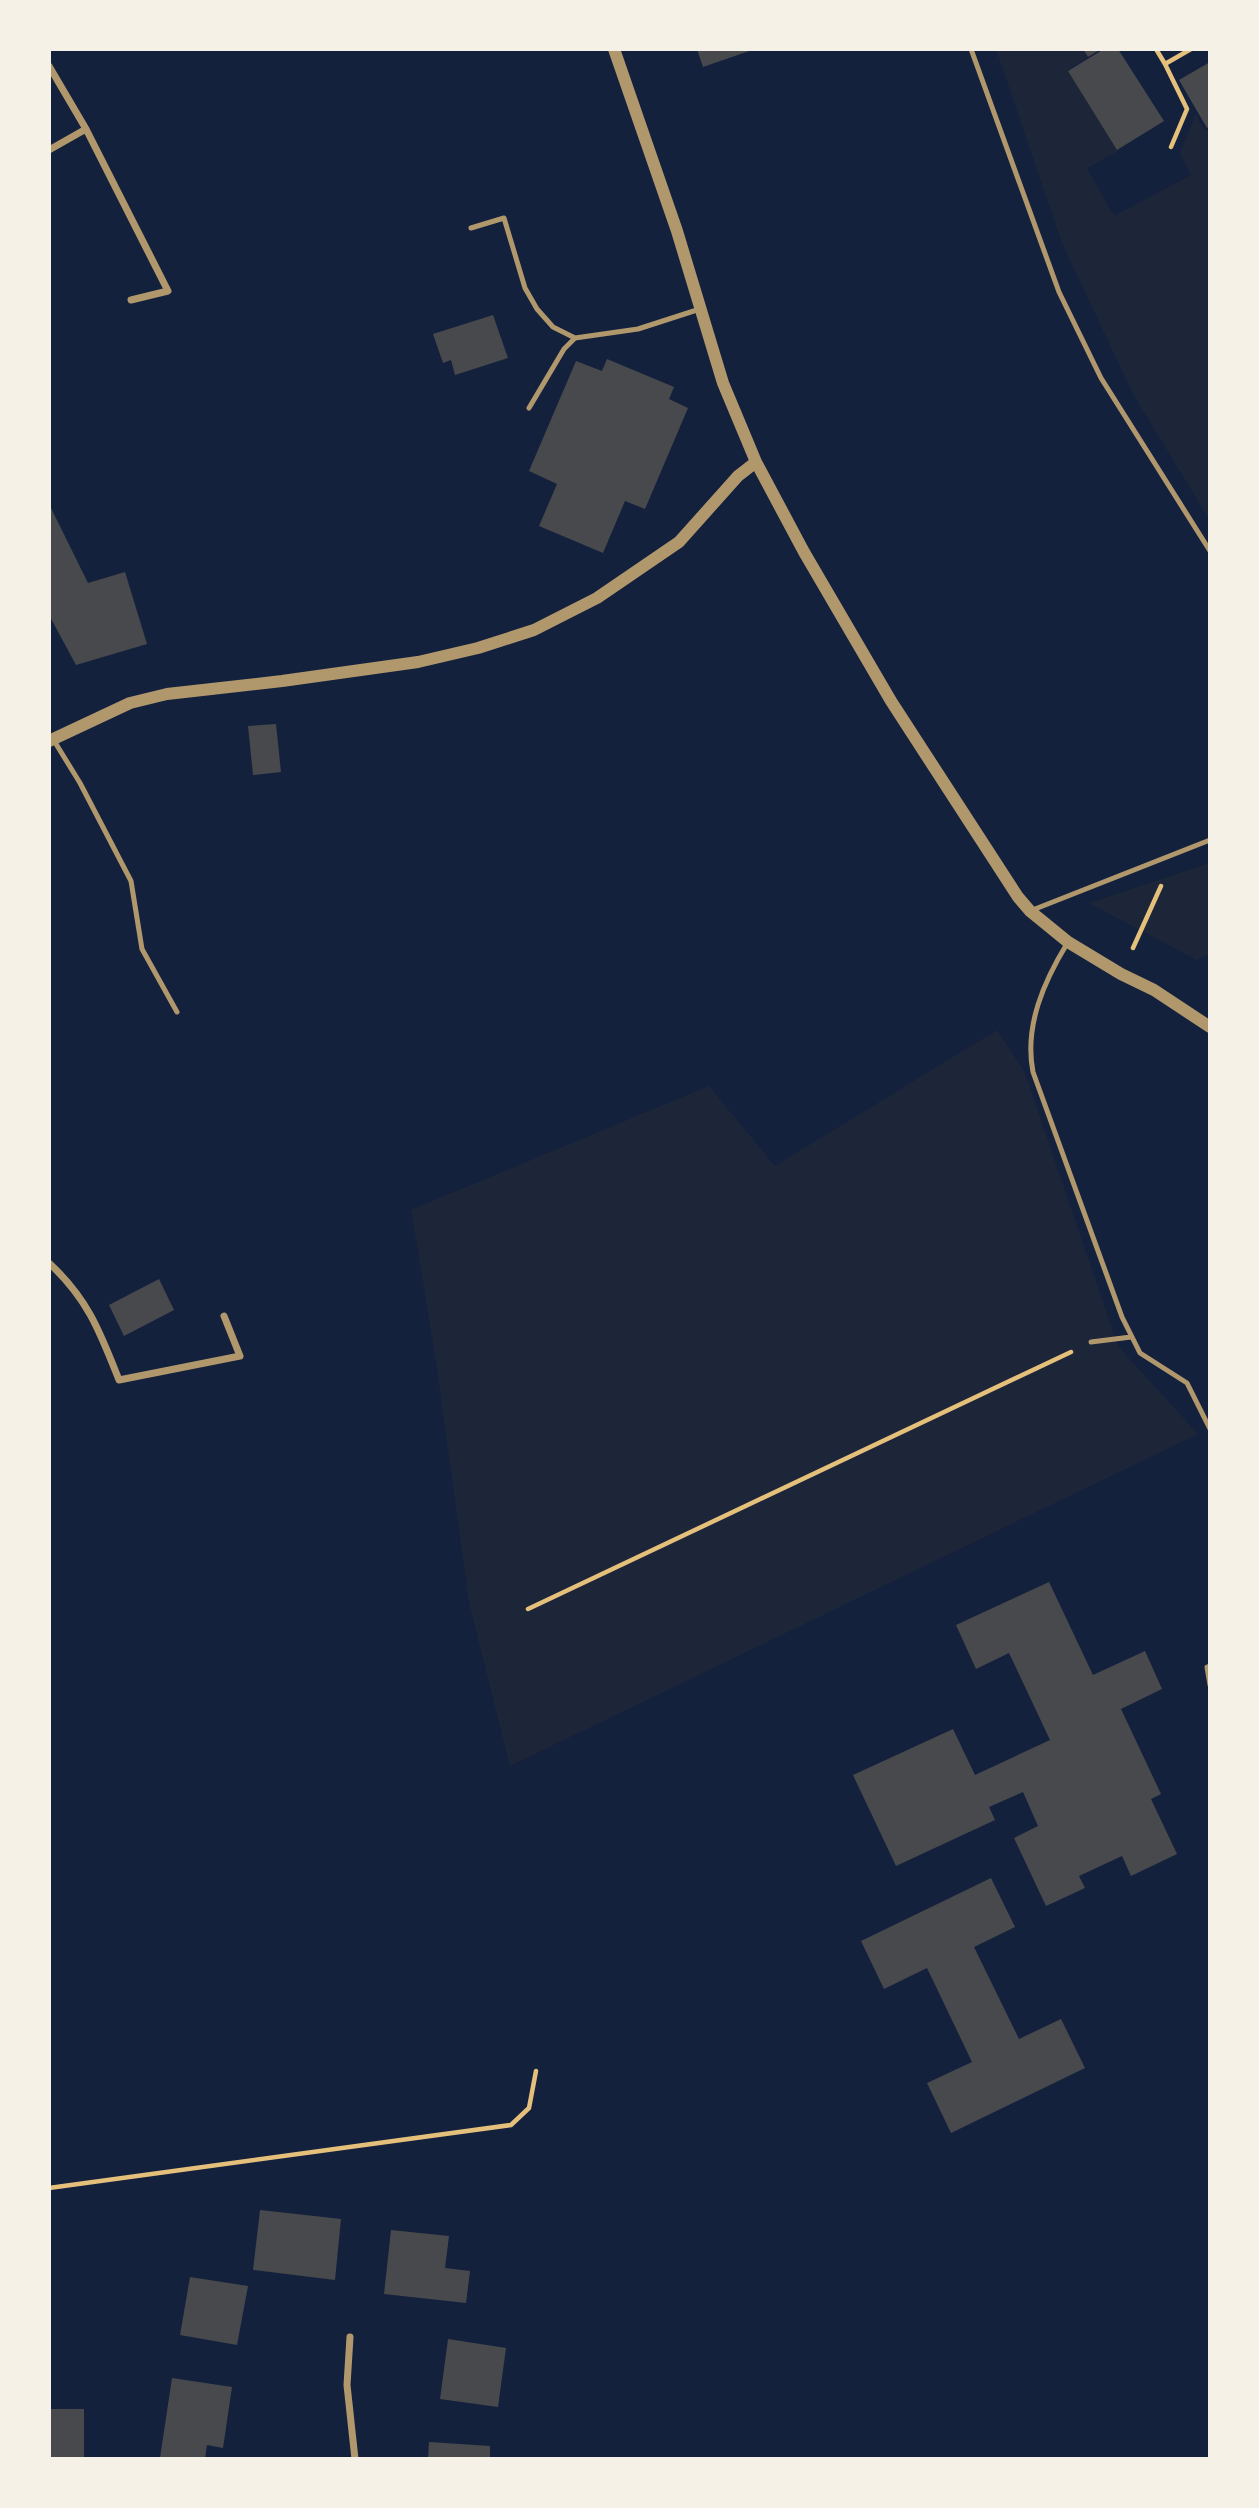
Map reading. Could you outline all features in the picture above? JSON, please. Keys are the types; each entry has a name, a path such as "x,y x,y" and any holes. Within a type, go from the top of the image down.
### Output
{"street":[{"path":"614,49 677,231 723,383 756,462 804,552 891,701 1018,897 1030,911 1068,942 1121,974 1154,990 1210,1027"},
{"path":"49,66 86,129 168,291 131,300"},
{"path":"49,150 86,129"},
{"path":"51,740 130,703 167,694 418,662 478,649 534,629 597,598 679,542 738,476 756,462"},
{"path":"49,1263 71,1283 97,1325 119,1380 240,1356 224,1316"},
{"path":"350,2337 347,2385 355,2459"}],"lane":[{"path":"971,49 1059,292 1101,378 1210,551"},
{"path":"471,228 504,218 524,288 537,309 554,327 575,338 638,329 700,309"},
{"path":"529,408 564,349 575,338"},
{"path":"51,740 80,783 131,881 142,949 177,1012"},
{"path":"1030,911 1210,840"},
{"path":"1068,942 1039,1001 1029,1054 1033,1072 1131,1337 1140,1353 1187,1383 1210,1429"},
{"path":"1091,1342 1131,1337"},
{"path":"1210,1666 1207,1667 1210,1685"}],"path":[{"path":"1156,49 1187,108 1171,147"},
{"path":"1165,64 1191,49"},
{"path":"1121,974 1177,852"},
{"path":"528,1609 1091,1342"},
{"path":"49,2188 511,2124 530,2108 536,2071"}],"shaded area":[{"path":"996,49 1083,49 1088,57 1068,70 1118,151 1087,168 1114,216 1191,175 1180,153 1196,114 1205,131 1210,129 1210,521 1133,394 1062,243"},
{"path":"1210,863 1210,954 1197,960 1089,903"},
{"path":"997,1030 1025,1073 1118,1346 1198,1434 510,1766 469,1602 435,1355 411,1210 709,1086 775,1166"}],"building":[{"path":"697,49 755,49 703,67"},
{"path":"1083,49 1101,49 1088,57"},
{"path":"1104,49 1118,49 1164,121 1117,150 1068,71"},
{"path":"1210,62 1210,126 1207,128 1179,80"},
{"path":"493,315 508,358 455,375 451,360 443,363 433,334"},
{"path":"607,359 674,387 669,399 688,408 645,509 625,501 603,553 539,526 557,484 529,471 576,361 602,371"},
{"path":"49,504 88,583 125,572 147,644 76,665 49,615"},
{"path":"276,724 281,772 253,775 248,726"},
{"path":"159,1279 174,1310 124,1336 109,1305"},
{"path":"1049,1582 1093,1675 1145,1651 1162,1689 1121,1709 1161,1794 1151,1799 1177,1854 1131,1876 1122,1856 1079,1876 1085,1888 1046,1906 1014,1838 1038,1826 1023,1792 989,1807 995,1820 896,1866 853,1775 953,1729 975,1775 1050,1740 1009,1653 976,1669 956,1625"},
{"path":"991,1878 1015,1927 974,1947 1019,2039 1061,2019 1085,2068 951,2133 927,2083 972,2062 927,1968 884,1989 861,1941"},
{"path":"260,2210 341,2219 335,2280 253,2270"},
{"path":"391,2230 449,2236 445,2268 470,2271 466,2303 384,2294"},
{"path":"190,2277 248,2286 237,2345 180,2335"},
{"path":"448,2339 506,2348 498,2407 440,2399"},
{"path":"172,2378 232,2387 223,2448 207,2445 205,2459 160,2458"},
{"path":"49,2409 84,2409 84,2459 49,2459"},
{"path":"429,2442 490,2446 490,2459 428,2459"}]}
